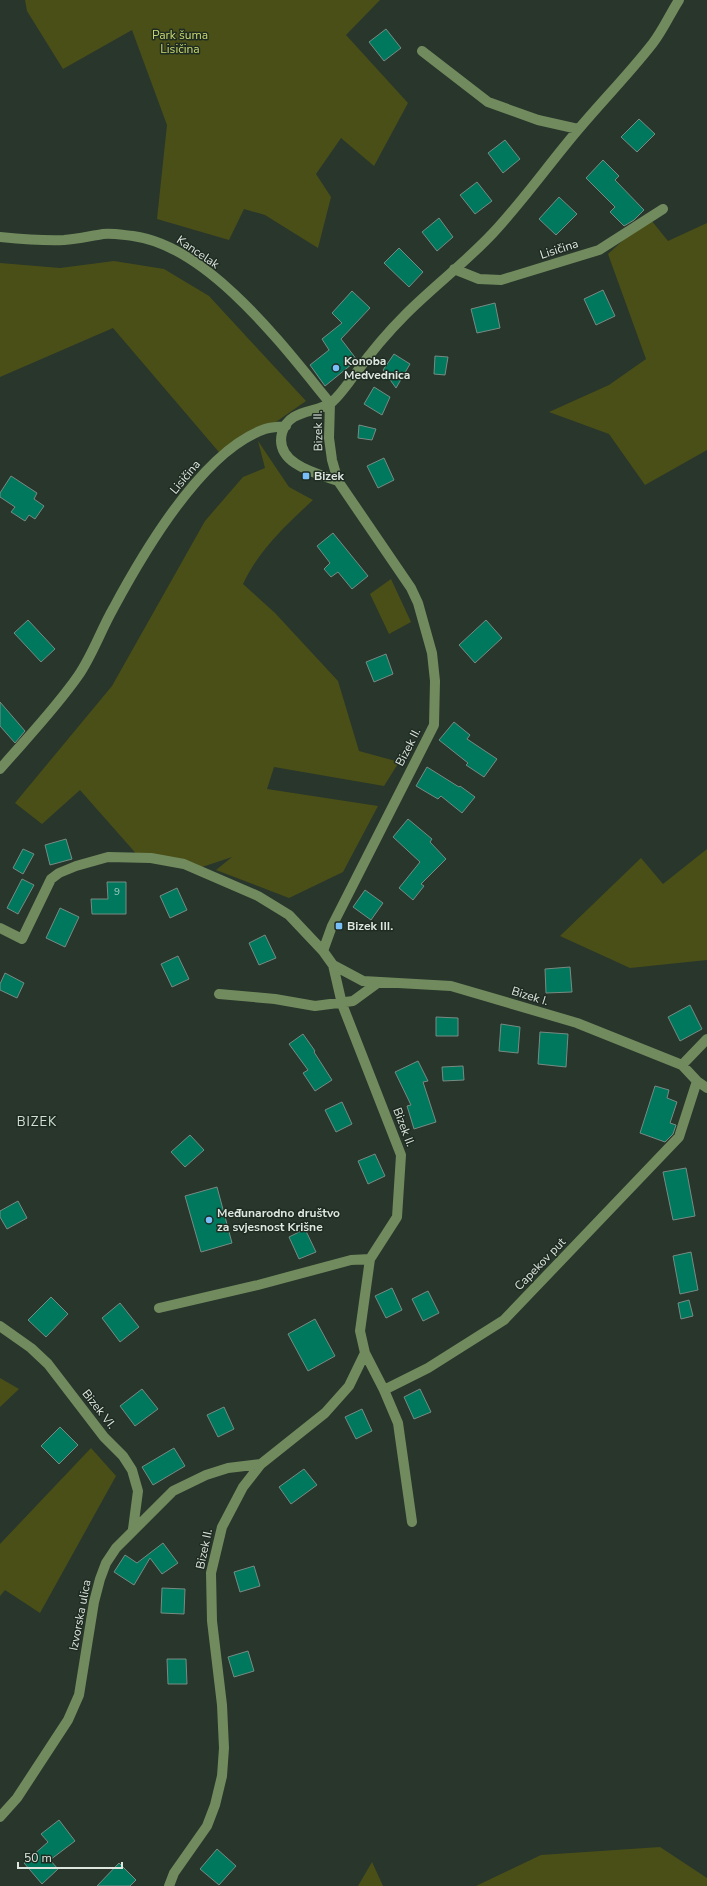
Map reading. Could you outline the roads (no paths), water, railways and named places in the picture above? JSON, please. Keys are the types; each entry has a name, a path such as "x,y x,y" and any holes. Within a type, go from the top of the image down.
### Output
{"street":[{"path":"286,426 297,415 330,403 343,390 372,350 406,314 493,233 578,129 635,65 653,42 680,0"},
{"path":"422,51 488,102 538,120 578,129"},
{"name":"Lisičina","path":"454,270 479,279 501,280 599,250 663,209"},
{"name":"Kancelak","path":"0,237 22,240 64,240 104,234 133,236 152,240 178,251 200,266 230,291 269,330 330,403"},
{"name":"Bizek II.","path":"169,1886 174,1873 207,1826 215,1805 222,1776 224,1748 222,1705 212,1621 212,1573 222,1527 243,1487 261,1464 325,1413 350,1386 364,1353 360,1331 370,1259 397,1217 402,1155 342,1004 333,965 323,951 332,926 434,725 435,681 432,653 418,603 411,588 338,481 332,460 329,438 330,403"},
{"name":"Lisičina","path":"0,769 78,675 114,607 152,543 188,491 218,458 234,446 266,429 286,426"},
{"name":"Bizek II.","path":"286,426 282,434 282,444 288,455 296,464 338,481"},
{"path":"0,928 22,939 48,884 51,879 59,873 108,857 151,858 184,864 258,896 289,915 323,951"},
{"name":"Bizek I.","path":"333,965 363,981 451,986 577,1023 682,1065 697,1081 707,1088"},
{"path":"219,994 275,999 315,1006 342,1004 353,1001 379,982"},
{"path":"682,1065 707,1040"},
{"name":"Capekov put","path":"384,1390 428,1368 504,1320 679,1137 697,1081"},
{"path":"159,1308 258,1285 351,1260 370,1259"},
{"name":"Bizek VI.","path":"0,1326 31,1348 48,1364 104,1437 123,1456 132,1470 138,1491 133,1529"},
{"path":"364,1353 384,1390 398,1423 412,1522"},
{"name":"Izvorska ulica","path":"0,1817 17,1798 68,1720 79,1695 94,1602 106,1563 116,1548 133,1529 173,1491 192,1481 228,1468 261,1464"}],"place":[{"name":"Konoba Medvednica","path":"336,368"},
{"name":"Bizek","path":"306,476"},
{"name":"Bizek III.","path":"339,926"},
{"name":"Međunarodno društvo za svjesnost Krišne","path":"209,1220"}],"district":[{"name":"BIZEK","path":"37,1121"}],"park label":[{"name":"Park šuma Lisičina","path":"180,42"}]}
